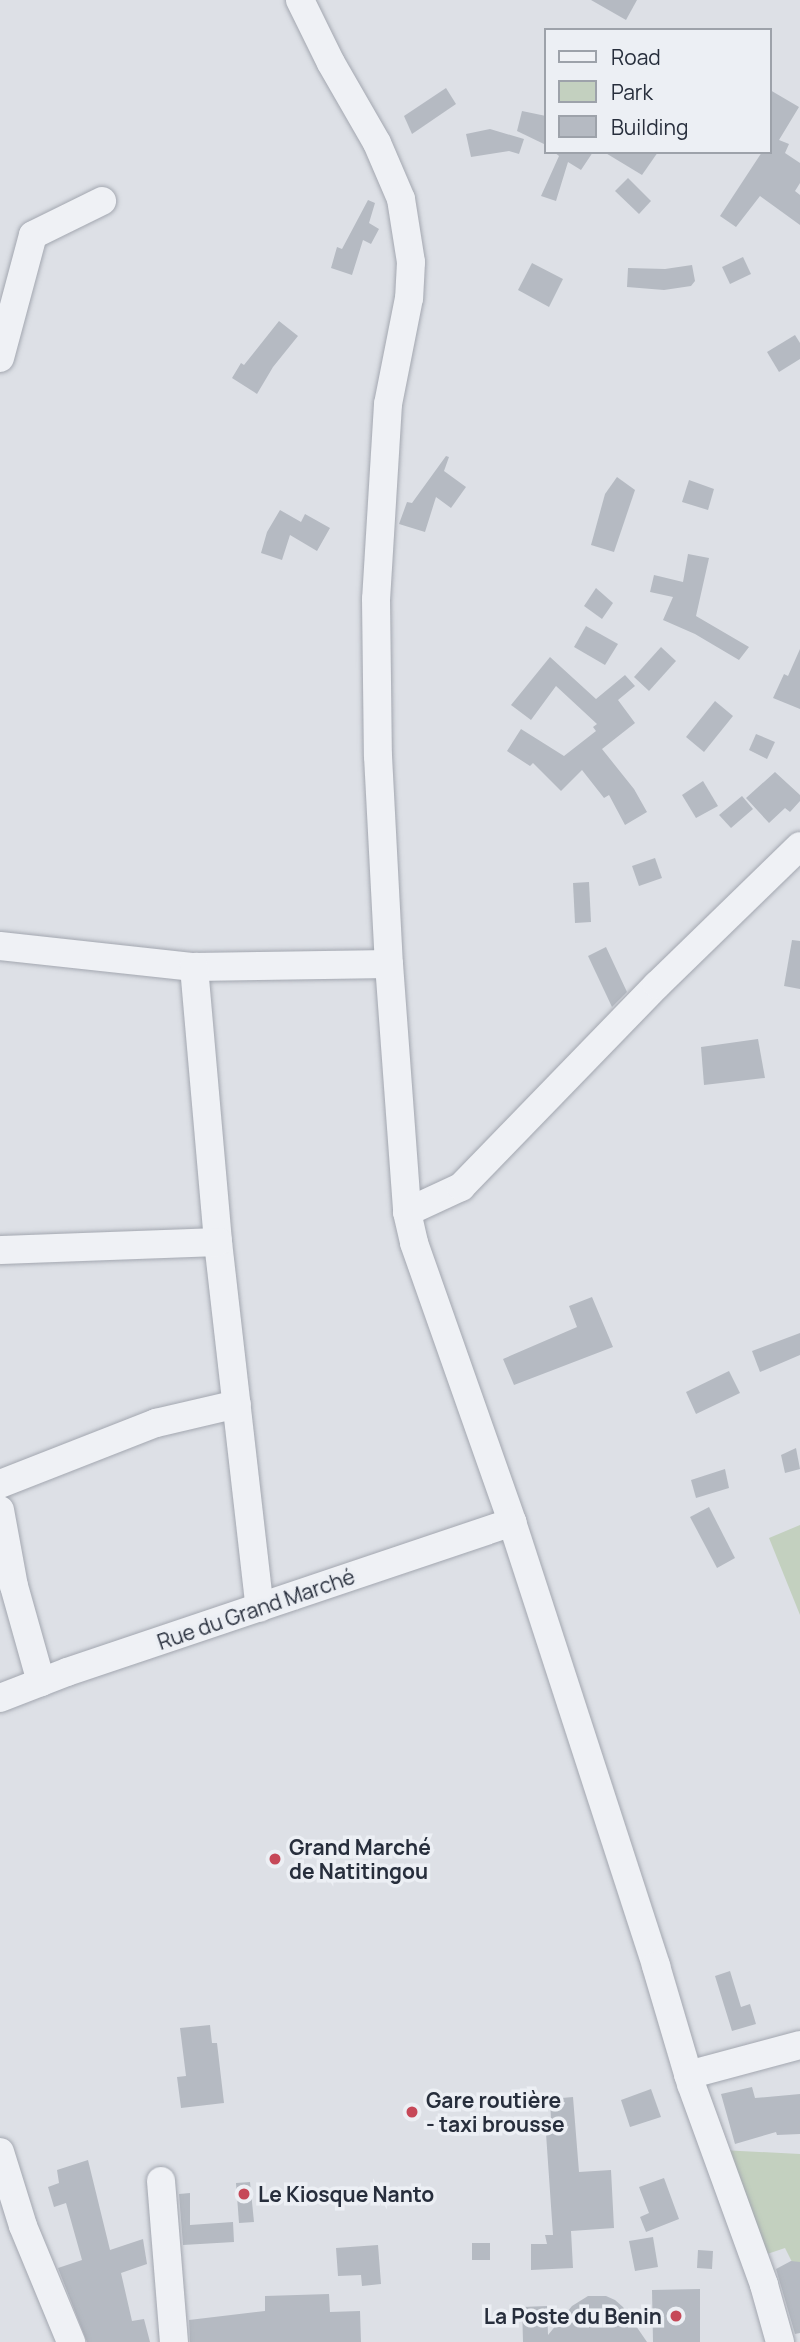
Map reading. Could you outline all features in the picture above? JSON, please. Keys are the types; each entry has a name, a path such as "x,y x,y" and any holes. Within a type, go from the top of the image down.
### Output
{"street":[{"path":"300,0 331,63 377,142 401,199 411,262 409,298 388,404 376,561 378,756 389,964 407,1212 414,1243 512,1522 688,2076 764,2285 780,2342"},
{"path":"0,358 33,235 102,201"},
{"path":"407,1212 461,1187 666,976 800,846"},
{"path":"0,946 194,967 389,964"},
{"path":"194,967 218,1242 260,1608"},
{"path":"0,1250 218,1242"},
{"path":"0,1484 156,1423 237,1404"},
{"path":"0,1510 13,1586 41,1682"},
{"name":"Rue du Grand Marché","path":"0,1698 512,1522"},
{"path":"688,2076 800,2045"},
{"path":"0,2152 12,2221 71,2342"},
{"path":"161,2180 174,2342"}],"green space":[{"path":"800,1525 800,1615 769,1538"},
{"path":"721,2150 800,2154 800,2263 793,2264 785,2248 758,2257"}],"building":[{"path":"591,0 637,0 626,20"},
{"path":"446,88 456,104 412,134 404,116"},
{"path":"772,91 799,107 779,140 789,144 785,153 800,163 800,183 795,191 800,195 800,225 760,196 736,227 720,216 761,154 772,154"},
{"path":"522,111 544,116 544,144 517,131"},
{"path":"490,129 524,139 519,154 509,151 471,157 466,134"},
{"path":"556,154 592,154 581,170 568,162 556,201 541,196 559,156"},
{"path":"607,154 657,154 642,175"},
{"path":"628,178 651,201 639,214 615,191"},
{"path":"368,200 375,203 369,223 379,229 371,244 363,240 352,275 331,268 337,247 342,249"},
{"path":"743,257 751,274 730,284 722,267"},
{"path":"532,263 563,279 549,307 518,290"},
{"path":"692,265 695,281 691,286 664,290 627,287 628,268 665,269"},
{"path":"279,321 298,336 273,367 257,394 232,378 241,363 244,365"},
{"path":"795,335 800,343 800,359 779,372 767,352"},
{"path":"446,456 449,457 444,471 466,487 451,508 436,497 425,532 399,524 407,502 412,503"},
{"path":"617,477 635,490 614,552 591,545 605,494"},
{"path":"689,480 714,489 708,510 682,502"},
{"path":"280,510 301,522 305,514 330,528 317,551 290,535 282,560 261,553 267,532"},
{"path":"688,554 709,558 696,616 749,647 739,660 695,634 663,620 673,597 650,592 654,575 683,582"},
{"path":"596,588 613,603 602,619 584,606"},
{"path":"586,626 618,644 605,665 574,647"},
{"path":"661,647 676,661 649,691 634,677"},
{"path":"800,649 800,709 773,698 784,674 788,676"},
{"path":"550,657 596,699 625,675 635,686 618,700 635,723 602,749 634,789 647,812 625,825 609,795 604,798 582,770 561,791 533,763 530,766 507,751 521,729 564,756 596,731 593,727 597,724 556,686 531,720 511,705"},
{"path":"715,701 733,716 704,752 686,737"},
{"path":"756,734 775,742 767,759 749,750"},
{"path":"775,772 800,795 800,801 790,812 785,808 769,823 746,798"},
{"path":"703,781 718,806 696,818 682,795"},
{"path":"742,796 753,809 731,828 719,815"},
{"path":"655,858 662,878 639,886 632,866"},
{"path":"589,882 591,922 575,923 573,883"},
{"path":"792,940 800,941 800,989 784,986"},
{"path":"606,947 627,992 612,1007 588,956"},
{"path":"758,1039 765,1078 704,1085 701,1047"},
{"path":"592,1297 613,1347 514,1385 503,1359 577,1327 569,1306"},
{"path":"800,1333 800,1355 760,1372 752,1351"},
{"path":"729,1371 740,1393 696,1414 686,1392"},
{"path":"796,1448 800,1469 785,1473 781,1455"},
{"path":"725,1469 729,1488 696,1498 691,1480"},
{"path":"709,1507 735,1558 717,1568 690,1517"},
{"path":"730,1971 741,2007 750,2004 756,2024 732,2031 715,1976"},
{"path":"210,2025 212,2043 217,2043 224,2103 181,2108 177,2077 186,2076 180,2028"},
{"path":"752,2087 755,2098 800,2094 800,2134 777,2135 776,2132 735,2144 721,2094"},
{"path":"651,2089 661,2117 630,2127 621,2100"},
{"path":"573,2097 579,2172 611,2170 614,2228 571,2231 573,2268 531,2270 531,2244 547,2244 545,2235 553,2235 545,2119 551,2119 550,2099"},
{"path":"88,2160 110,2250 143,2239 147,2264 121,2273 132,2321 144,2319 150,2342 87,2342 58,2268 82,2260 66,2203 54,2207 48,2187 59,2183 57,2170"},
{"path":"664,2178 679,2219 646,2232 640,2217 649,2213 639,2187"},
{"name":"Le Kiosque Nanto","path":"250,2182 254,2222 239,2223 236,2183"},
{"path":"190,2193 190,2225 233,2222 234,2242 183,2245 179,2194"},
{"path":"653,2237 658,2267 635,2271 629,2241"},
{"path":"472,2243 490,2243 490,2260 472,2260"},
{"path":"378,2245 381,2284 362,2286 361,2275 338,2276 336,2248"},
{"path":"698,2250 713,2251 712,2269 697,2268"},
{"path":"791,2261 800,2262 800,2333 795,2334 776,2269"},
{"name":"La Poste du Benin","path":"700,2289 700,2342 653,2342 652,2290"},
{"path":"329,2294 330,2312 360,2311 361,2342 190,2342 189,2320 265,2311 265,2296"},
{"path":"588,2296 606,2296 615,2300 623,2307 647,2342 523,2342 522,2307 547,2306 548,2335 572,2306"}],"place":[{"name":"Grand Marché de Natitingou","path":"275,1859"},
{"name":"Gare routière - taxi brousse","path":"412,2112"},
{"name":"Le Kiosque Nanto","path":"244,2194"},
{"name":"La Poste du Benin","path":"676,2316"}]}
